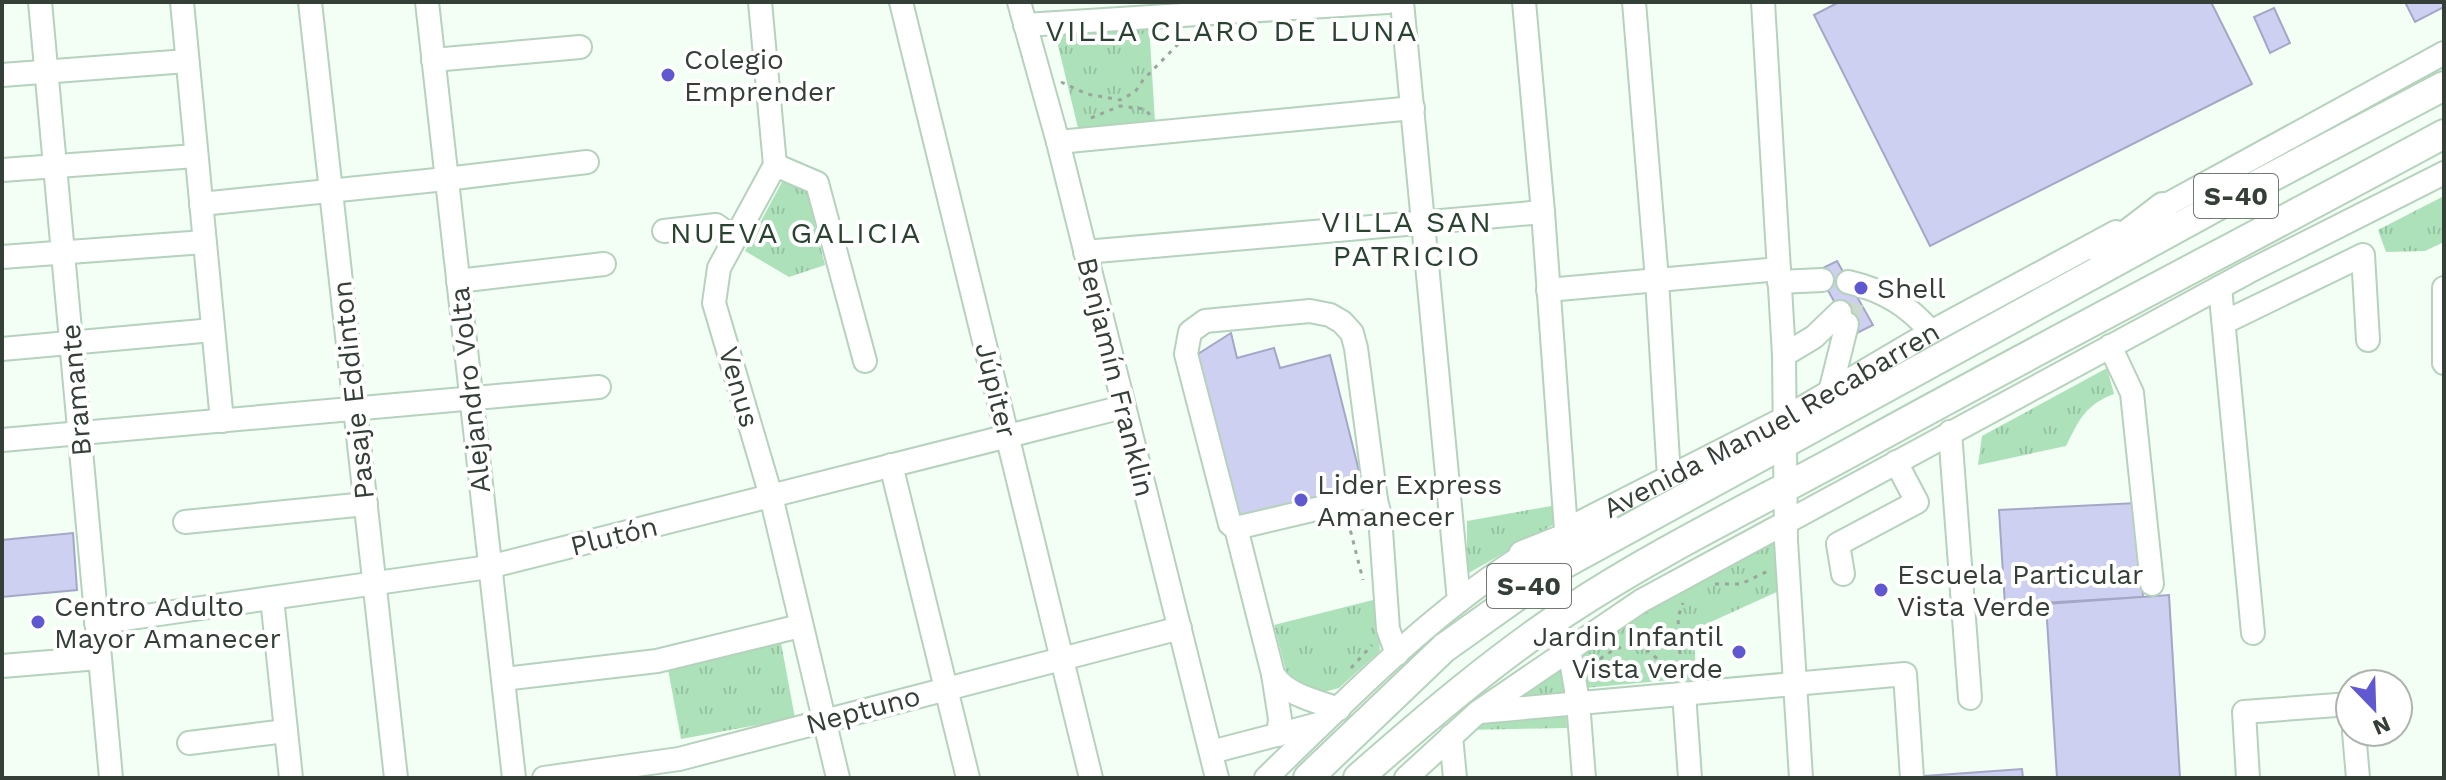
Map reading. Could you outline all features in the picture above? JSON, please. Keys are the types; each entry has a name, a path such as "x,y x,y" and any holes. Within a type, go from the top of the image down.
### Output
{"main road":[{"name":"Avenida Manuel Recabarren","path":"1308,778 1421,669 1470,627 1555,569 1703,487 1785,431 2029,309 2444,86"},
{"name":"S-40","path":"1358,778 1457,691 1569,610 1641,566 2041,347 2444,134"},
{"path":"2413,151 2444,142"},
{"path":"2029,309 2163,207"},
{"path":"1523,555 1703,487"},
{"path":"1388,778 1457,691"}],"street":[{"name":"Bramante","path":"40,2 111,778"},
{"path":"182,2 222,421"},
{"name":"Pasaje Eddinton","path":"310,2 396,778"},
{"name":"Alejandro Volta","path":"427,2 514,778"},
{"path":"760,2 775,165 817,183 865,361"},
{"name":"Júpiter","path":"901,2 1091,778"},
{"name":"Benjamín Franklin","path":"1019,2 1058,142 1217,778"},
{"path":"1025,25 1388,2"},
{"path":"1402,2 1459,601"},
{"path":"1524,2 1566,530"},
{"path":"1634,2 1657,280 1669,477"},
{"path":"1763,2 1784,355 1786,551 1801,778"},
{"path":"433,60 580,47"},
{"name":"Avenida Manuel Recabarren","path":"1266,778 1397,654 1459,601 1523,555 1669,477 1785,431 1830,392 1931,332 2444,53"},
{"path":"2,75 187,61"},
{"path":"1058,142 1413,108"},
{"path":"2,170 196,156"},
{"path":"201,204 587,162"},
{"name":"Venus","path":"775,165 719,268 714,303 771,496 838,778"},
{"path":"1406,778 1478,712 1641,601 2220,287 2444,173"},
{"path":"1085,252 1543,212"},
{"path":"664,231 716,225 734,238"},
{"path":"2,257 204,242"},
{"path":"2225,322 2363,255 2368,340"},
{"path":"458,281 604,264"},
{"path":"1548,290 1657,280 1779,276 1822,280"},
{"path":"1854,287 1896,300 1931,332"},
{"path":"2220,287 2253,633"},
{"path":"2444,288 2444,362"},
{"path":"1278,735 1280,719 1273,674 1236,528 1230,524 1186,354 1190,332 1205,321 1310,311 1337,318 1347,326 1356,348 1380,516 1388,629 1397,654"},
{"path":"1784,355 1843,318 1830,392"},
{"path":"2,349 213,330"},
{"path":"2110,346 2132,393 2152,584"},
{"path":"2,440 599,387"},
{"name":"Plutón","path":"96,623 489,567 1123,407"},
{"path":"1950,432 1970,698"},
{"path":"1843,574 1838,544 1917,502 1896,462"},
{"path":"891,465 968,778"},
{"path":"1236,528 1366,496 1376,500"},
{"path":"185,522 366,504"},
{"path":"272,598 291,778"},
{"path":"504,679 657,661 800,626"},
{"name":"Neptuno","path":"544,778 679,759 1180,628"},
{"path":"1569,648 1584,778"},
{"path":"2,666 99,658"},
{"path":"1273,674 1290,691 1331,716"},
{"path":"1478,712 1577,698 1684,693 1905,674 1912,778"},
{"path":"1684,693 1690,778"},
{"path":"2248,778 2244,712 2334,705"},
{"path":"1211,752 1278,735 1331,716"},
{"path":"189,743 286,731"},
{"path":"1451,736 1455,778"},
{"path":"2355,748 2358,778"}],"path":[{"path":"1061,82 1087,94 1111,100 1127,97 1140,87 1143,80 1208,13"},
{"path":"1343,501 1366,591"},
{"path":"1714,584 1741,584 1753,580 1768,571 1786,551"},
{"path":"1684,693 1678,617 1686,598"},
{"path":"1356,673 1350,667 1374,642"},
{"path":"1577,698 1602,656 1623,647 1642,647 1670,669 1681,663"}],"green space":[{"path":"1149,24 1155,122 1079,132 1055,33"},
{"path":"782,182 806,188 825,265 789,277 745,251"},
{"path":"2444,196 2444,242 2425,251 2386,252 2378,230"},
{"path":"2107,368 2114,394 2089,408 2066,446 1978,465 1982,436"},
{"path":"1557,505 1558,522 1467,574 1467,521"},
{"path":"1779,530 1781,590 1693,630 1697,682 1681,679 1585,688 1580,646"},
{"path":"1377,599 1380,651 1339,688 1320,693 1309,692 1287,675 1274,625"},
{"path":"781,643 795,718 681,739 667,664"},
{"path":"1563,655 1567,728 1465,730"}],"building":[{"path":"1839,2 2211,2 2252,84 1930,246 1814,15"},
{"path":"2405,2 2444,2 2444,7 2415,22"},
{"path":"2274,8 2290,43 2270,53 2254,17"},
{"path":"1837,261 1873,325 1853,335 1817,271"},
{"path":"1231,333 1237,358 1274,348 1280,368 1330,355 1363,487 1233,520 1194,368 1201,367 1198,354"},
{"path":"2137,503 2143,597 2005,605 1999,510"},
{"path":"73,533 77,590 2,597 2,540"},
{"path":"2169,595 2180,778 2057,778 2046,604"},
{"path":"2022,769 2023,778 1925,778 1925,776"}],"tunnel":[{"path":"1847,324 1855,293"}],"place":[{"name":"Colegio Emprender","path":"668,75"},
{"name":"Shell","path":"1861,288"},
{"name":"Lider Express Amanecer","path":"1301,500"},
{"name":"Escuela Particular Vista Verde","path":"1881,590"},
{"name":"Centro Adulto Mayor Amanecer","path":"38,622"},
{"name":"Jardin Infantil Vista verde","path":"1739,652"}],"district":[{"name":"VILLA CLARO DE LUNA","path":"1232,30"},
{"name":"NUEVA GALICIA","path":"796,232"},
{"name":"VILLA SAN PATRICIO","path":"1407,238"}]}
